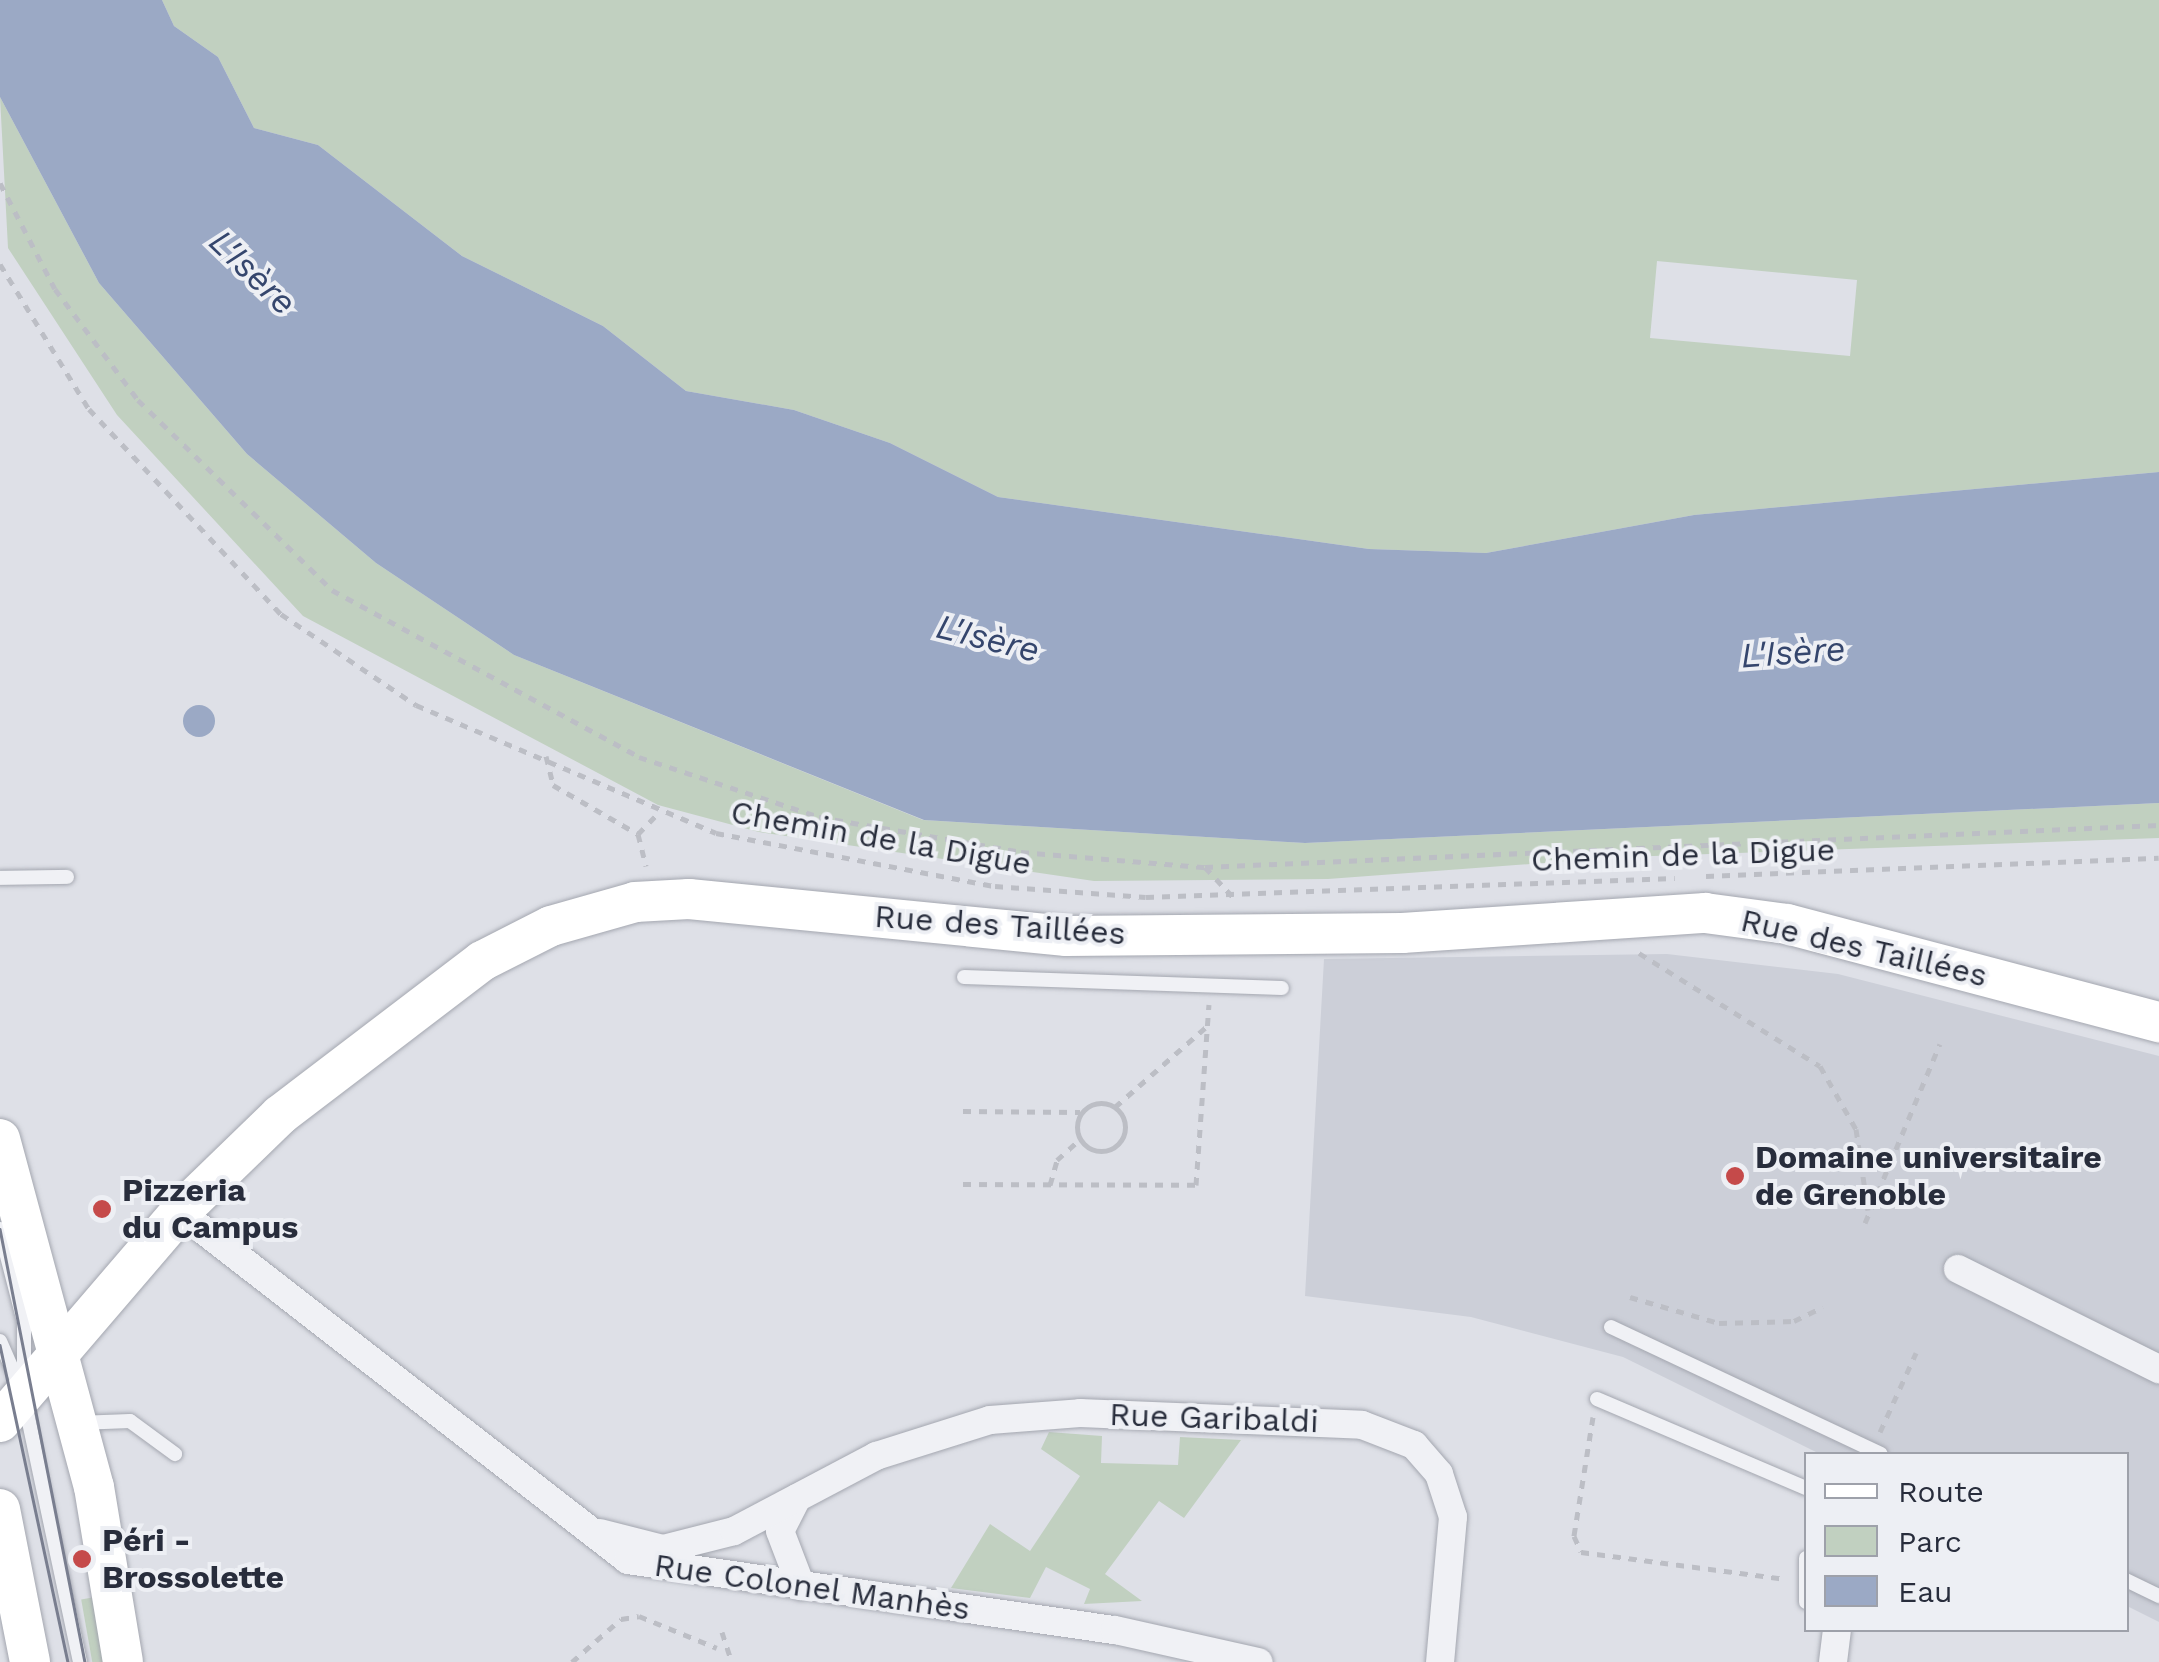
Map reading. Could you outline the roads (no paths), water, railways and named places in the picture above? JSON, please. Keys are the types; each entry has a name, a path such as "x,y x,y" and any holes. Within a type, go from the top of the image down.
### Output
{"street":[{"name":"Rue des Taillées","path":"12,1408 180,1212 280,1115 482,961 551,926 648,901 1066,936 1402,933 1705,913 1787,924 2159,1022"},
{"path":"0,1139 78,1423 123,1662"},
{"name":"Rue Colonel Manhès","path":"180,1212 599,1533 628,1560 659,1568 1134,1634 1258,1662"},
{"path":"1958,1269 2159,1369"},
{"name":"Rue Garibaldi","path":"599,1533 663,1548 734,1531 942,1430 990,1420 1098,1414 1362,1425 1414,1445 1438,1474 1453,1516 1440,1662"},
{"path":"797,1498 780,1531 801,1586"},
{"path":"0,1508 30,1662"},
{"path":"1833,1662 1837,1632"}],"lane":[{"path":"0,878 68,877"},
{"path":"964,977 1282,988"},
{"path":"0,1229 24,1322 12,1408"},
{"path":"1611,1327 1876,1452"},
{"path":"0,1341 12,1408 80,1662"},
{"path":"1597,1399 1804,1487"},
{"path":"78,1423 130,1422 174,1454"},
{"path":"2129,1581 2159,1596"}],"water":[{"name":"L'Isère","path":"0,0 162,0 174,26 218,57 254,128 318,145 462,256 603,326 686,391 794,410 890,443 998,497 1369,549 1486,553 1694,515 2159,472 2159,803 1305,843 924,820 514,655 376,563 247,454 99,283 0,97"},
{"path":"199,705 210,710 215,721 210,732 199,737 188,732 183,721 188,710"}],"tram line":[{"path":"0,1229 85,1662"},
{"path":"0,1345 68,1662"}],"place":[{"name":"Domaine universitaire de Grenoble","path":"1735,1176"},
{"name":"Pizzeria du Campus","path":"102,1209"},
{"name":"Péri - Brossolette","path":"82,1559"}]}
